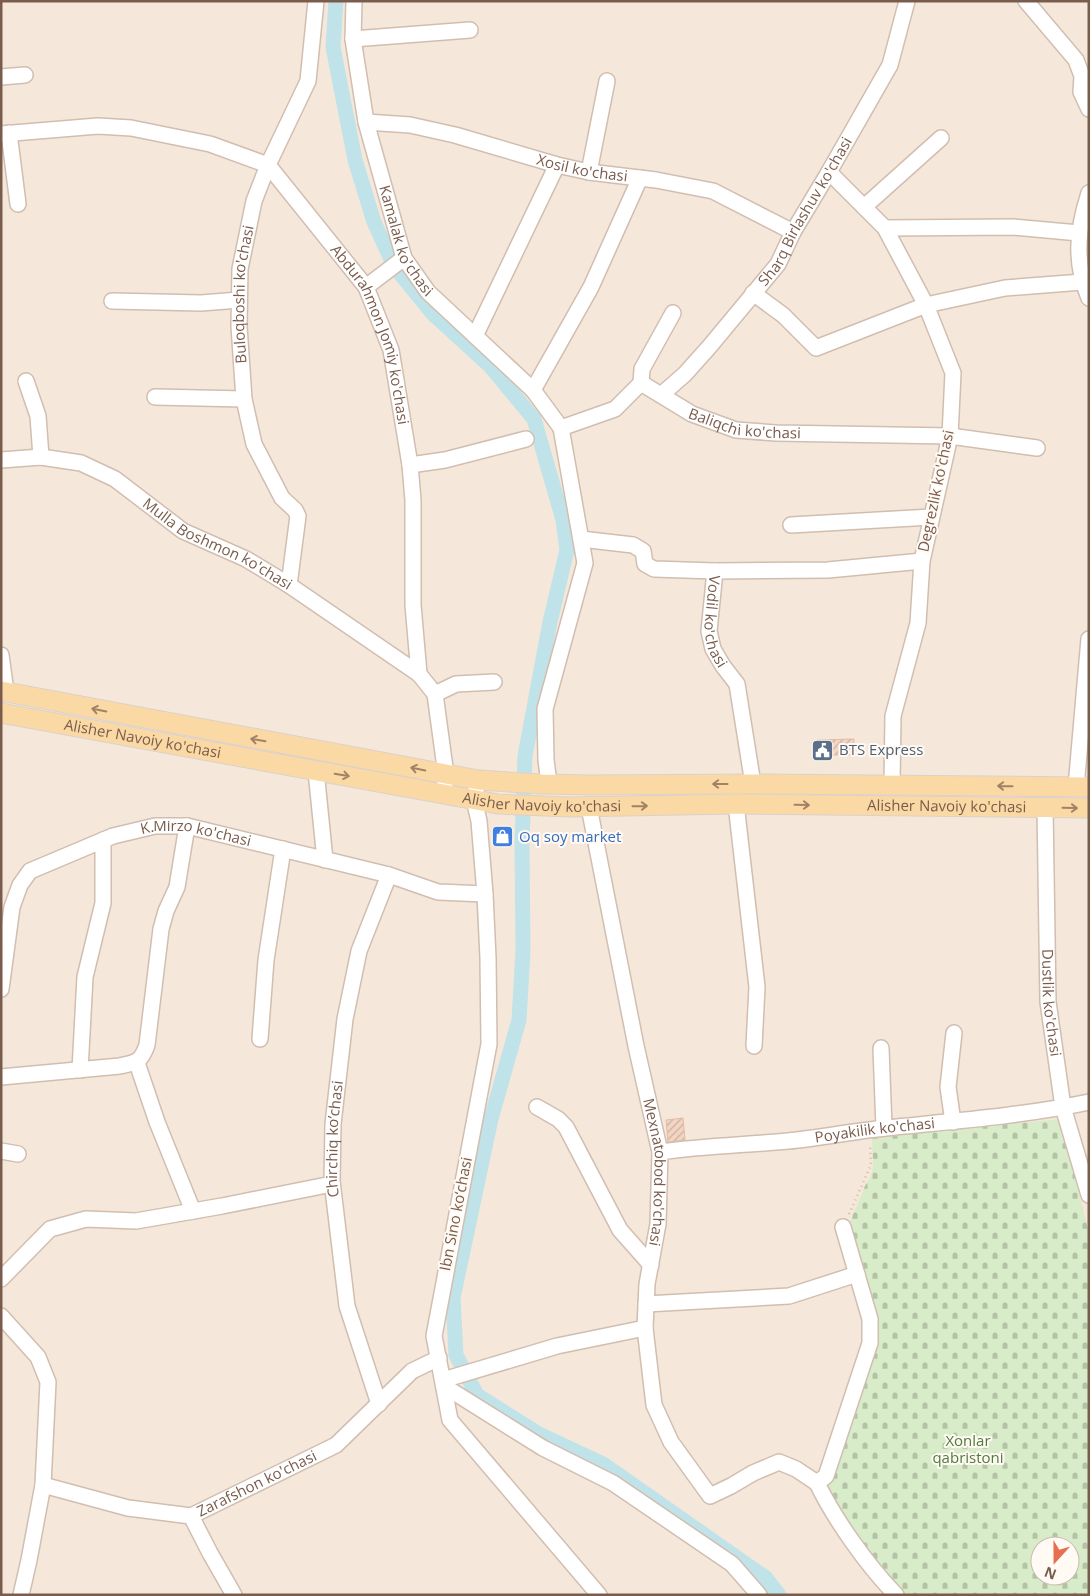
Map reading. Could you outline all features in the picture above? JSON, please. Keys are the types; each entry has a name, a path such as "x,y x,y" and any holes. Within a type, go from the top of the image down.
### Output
{"main road":[{"name":"Alisher Navoiy ko'chasi","path":"4,692 478,780 545,784 1083,787"},
{"name":"Alisher Navoiy ko'chasi","path":"1,713 498,804 589,807 736,804 1089,808"}],"street":[{"name":"Buloqboshi ko'chasi","path":"289,585 298,516 295,510 282,498 254,444 244,399 239,300 240,269 254,201 268,165 308,81 316,1"},
{"name":"Kamalak ko'chasi","path":"354,1 353,40 366,122 404,258 428,292 534,390 561,428"},
{"name":"Sharq Birlashuv ko'chasi","path":"661,395 685,374 778,264 793,232 890,65 907,1"},
{"path":"1026,1 1076,60 1082,76 1081,92 1089,109"},
{"path":"353,40 470,30"},
{"path":"1,77 24,75"},
{"path":"589,172 607,81"},
{"name":"Xosil ko'chasi","path":"366,122 410,125 589,172 640,178 713,191 793,232"},
{"path":"18,204 5,133 98,126 131,128 210,144 268,165"},
{"path":"864,207 942,138"},
{"name":"Abdurahmon Jomiy ko'chasi","path":"268,165 366,287 391,350 410,464 413,500 413,605 419,674"},
{"path":"475,336 557,165"},
{"name":"Degrezlik ko'chasi","path":"829,172 885,228 926,305 953,373 950,436 922,561 918,623 893,716 892,785"},
{"path":"534,390 591,287 640,178"},
{"path":"1088,196 1079,233 1078,249 1082,282 1089,298"},
{"path":"885,228 1013,227 1079,233"},
{"path":"366,287 404,258"},
{"path":"753,293 783,315 816,348 926,305 1005,288 1082,282"},
{"path":"112,301 201,303 239,300"},
{"path":"545,784 545,709 585,563 561,428 615,409 641,383 642,369 673,312"},
{"path":"26,381 38,416 40,457"},
{"name":"Baliqchi ko'chasi","path":"641,383 692,414 736,430 776,433 950,436 1037,448"},
{"path":"156,397 244,399"},
{"path":"410,464 445,460 526,438"},
{"name":"Mulla Boshmon ko'chasi","path":"1,460 40,457 81,463 116,479 183,531 246,559 289,585 419,674"},
{"path":"791,525 931,517"},
{"name":"Vodil ko'chasi","path":"580,539 633,545 643,551 645,564 654,569 715,571 709,631 713,649 722,666 737,684 752,784"},
{"path":"715,571 828,570 922,561"},
{"path":"1083,787 1089,639"},
{"path":"1,655 4,692"},
{"path":"419,674 434,694 446,775 444,795"},
{"path":"434,694 456,684 494,682"},
{"path":"316,771 325,860"},
{"name":"Ibn Sino ko‘chasi","path":"478,780 474,800 479,821 485,894 489,1044 434,1336 450,1420 599,1595"},
{"path":"736,804 757,987 754,1046"},
{"name":"Mexnatobod ko'chasi","path":"589,807 636,1046 660,1152 658,1224 646,1304 645,1328 654,1405 671,1442 710,1496 752,1473 779,1462 796,1469 817,1482"},
{"name":"Dustlik ko'chasi","path":"1045,807 1048,1002 1063,1108 1089,1194"},
{"name":"K.Mirzo ko'chasi","path":"1,990 12,907 20,885 30,871 113,836 155,826 187,826 389,875 438,892 485,894"},
{"path":"1,1078 120,1066 137,1063 143,1056 147,1045 161,929 166,911 177,887 187,826"},
{"path":"80,1070 85,977 102,903 103,840"},
{"path":"260,1039 266,960 282,849"},
{"name":"Chirchiq ko’chasi","path":"379,1404 346,1306 332,1184 333,1124 345,1020 359,951 389,875"},
{"path":"953,1122 948,1087 954,1033"},
{"path":"877,1129 881,1048"},
{"path":"137,1063 157,1122 193,1211"},
{"name":"Poyakilik ko'chasi","path":"660,1152 722,1145 807,1140 877,1129 953,1122 1063,1108 1089,1102"},
{"path":"538,1107 558,1119 566,1127 620,1230 651,1265"},
{"path":"1,1151 18,1154"},
{"path":"1,1279 50,1229 86,1219 136,1221 332,1184"},
{"path":"843,1227 870,1319 870,1343 826,1476 817,1482 828,1504 880,1578 896,1595"},
{"path":"646,1304 789,1296 857,1274"},
{"path":"1,1316 38,1357 48,1382 43,1486 21,1595"},
{"path":"444,1382 482,1368 556,1346 645,1328"},
{"name":"Zarafshon ko'chasi","path":"43,1486 128,1508 191,1516 336,1445 412,1371 439,1358"},
{"path":"444,1382 543,1448 613,1483 732,1564 760,1595"},
{"path":"191,1516 234,1595"}],"path":[{"path":"843,1227 871,1165 877,1129"}],"shaded area":[{"path":"1,1 1089,1 1089,1595 1,1595"}],"green space":[{"name":"Xonlar qabristoni","path":"1061,1119 1089,1234 1089,1595 898,1595 826,1491 875,1347 849,1224 871,1176 873,1165 872,1137"}],"building":[{"path":"854,739 854,755 817,755 817,740"},
{"path":"683,1118 685,1140 668,1142 666,1120"}],"waterway":[{"path":"336,1 333,47 355,160 374,222 394,266 433,314 490,366 534,419 563,520 567,550 550,622 525,756 522,844 523,951 519,1020 491,1119 453,1298 456,1355 477,1395 539,1434 603,1464 766,1578 779,1595"}],"place":[{"name":"BTS Express","path":"823,750"},
{"name":"Oq soy market","path":"503,837"}]}
